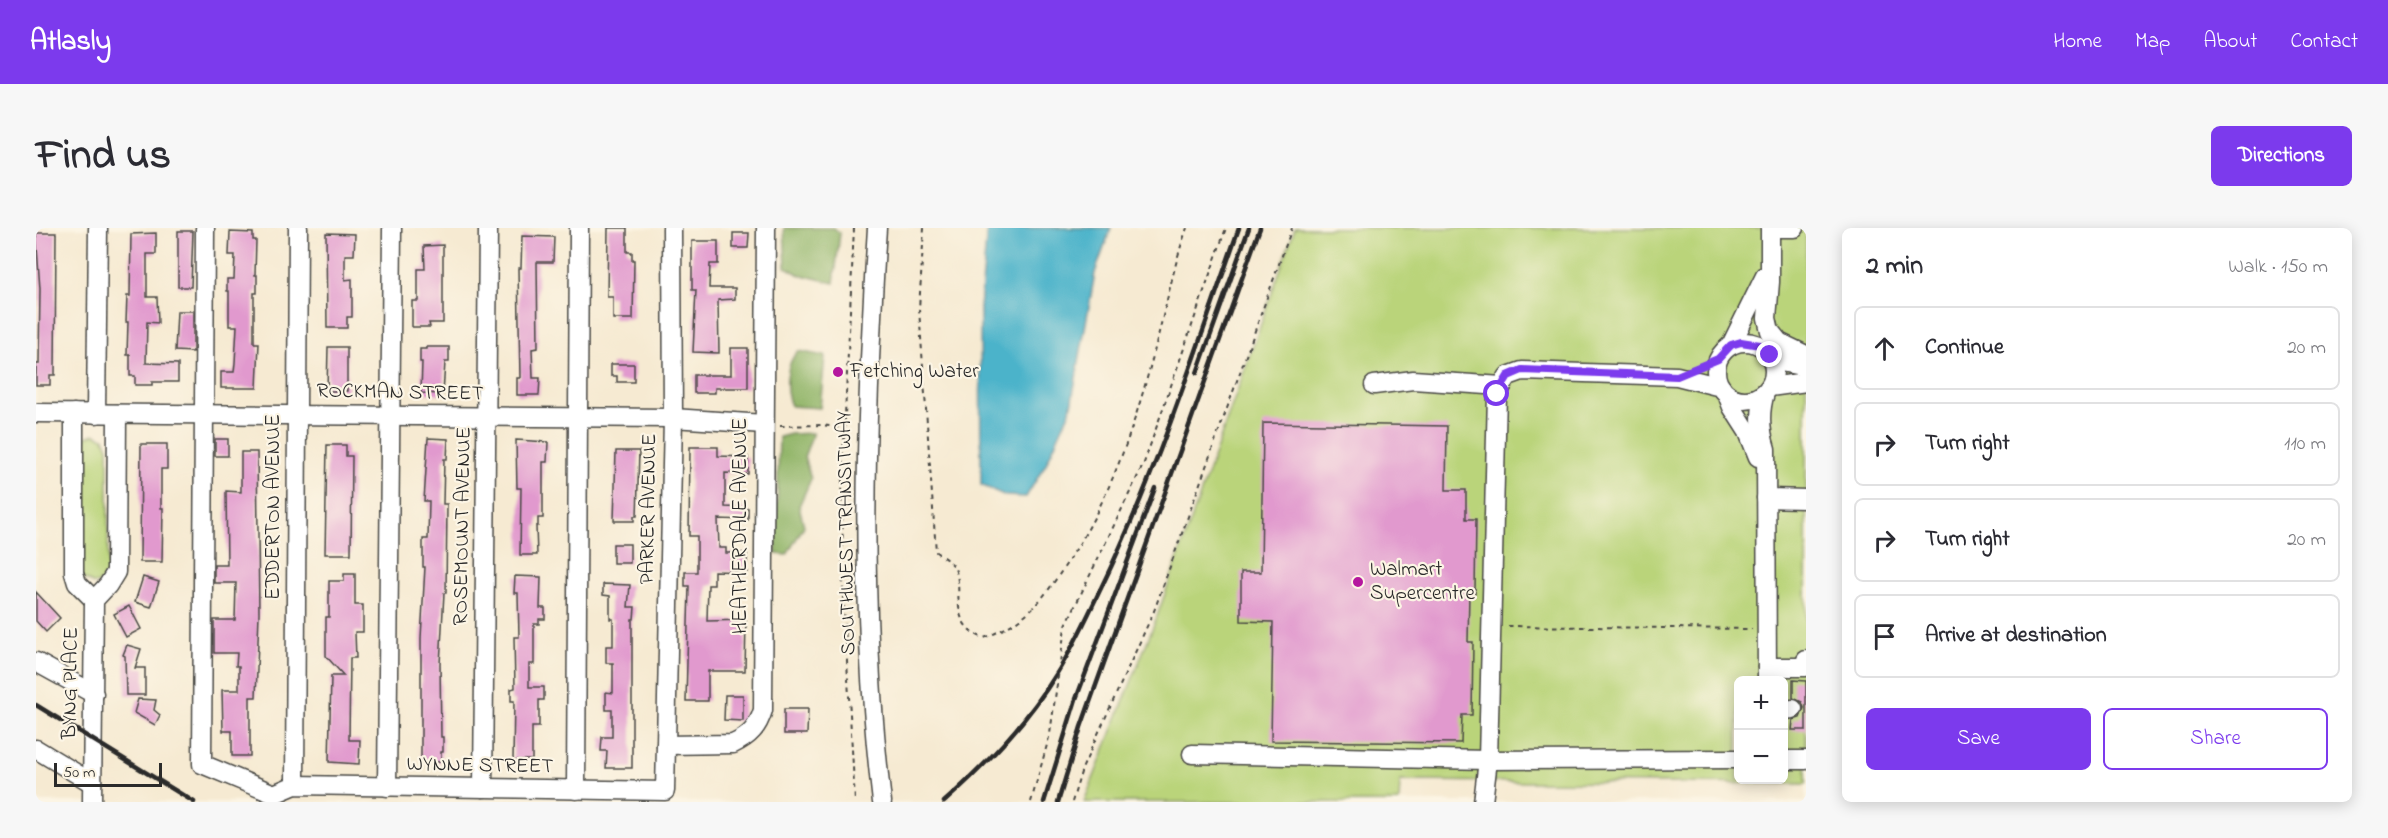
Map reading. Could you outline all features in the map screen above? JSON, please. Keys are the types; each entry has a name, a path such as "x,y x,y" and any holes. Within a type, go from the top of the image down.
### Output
{"street":[{"path":"96,414 98,228"},
{"path":"203,413 205,228"},
{"name":"EDDERTON AVENUE","path":"295,785 298,228"},
{"path":"387,787 392,228"},
{"name":"ROSEMOUNT AVENUE","path":"483,788 488,228"},
{"path":"576,790 579,228"},
{"name":"PARKER AVENUE","path":"665,791 673,418 672,228"},
{"name":"HEATHERDALE AVENUE","path":"666,746 733,744 743,740 755,729 763,710 766,228"},
{"name":"SOUTHWEST TRANSITWAY","path":"877,228 866,439 865,542 872,680 882,802"},
{"path":"1770,228 1767,318 1763,333 1767,352 1775,369 1774,378 1761,408 1761,434 1766,449 1767,674 1806,667 1806,660"},
{"path":"1776,228 1795,228"},
{"path":"1677,376 1718,359 1731,345 1769,270"},
{"path":"1767,318 1770,331 1779,342 1806,356"},
{"path":"1731,345 1750,342 1781,362 1806,367"},
{"path":"1718,359 1717,378 1748,432 1765,472"},
{"path":"1483,802 1488,760 1497,394 1508,376 1522,370 1677,376 1724,391 1745,401 1755,399 1767,390 1806,382"},
{"path":"1374,385 1413,380 1502,386"},
{"name":"ROCKMAN STREET","path":"36,413 673,418 764,424"},
{"name":"WYNNE STREET","path":"203,413 202,764 274,794 295,785 665,791"},
{"name":"BYNG PLACE","path":"74,414 74,573 78,583 94,600"},
{"name":"BYNG PLACE","path":"92,802 94,600 116,572 117,414"},
{"path":"1766,498 1806,499"},
{"path":"36,662 94,694"},
{"path":"36,749 92,783"},
{"path":"1192,754 1488,760 1734,759"},
{"path":"1788,759 1806,760"}],"path":[{"path":"854,228 843,428 843,591 855,802"},
{"path":"924,228 919,309 936,552 952,565 955,571 958,605 963,622 974,634 984,638 1006,629 1046,595 1089,529 1131,432 1162,320 1176,257 1187,228"},
{"path":"1031,802 1050,734 1065,627 1144,463 1226,228"},
{"path":"1072,802 1082,769 1154,610 1292,228"},
{"path":"764,424 843,428"},
{"path":"1491,626 1767,629"}],"green space":[{"path":"784,228 834,228 840,233 834,283 798,274 786,267"},
{"path":"1295,228 1806,228 1806,784 1788,784 1788,676 1734,676 1734,783 1400,781 1399,802 1084,802 1156,619"},
{"path":"798,351 825,356 820,408 791,406 787,392 787,377 790,363"},
{"path":"813,433 804,457 811,479 799,506 804,526 787,555 776,554 779,437"},
{"path":"95,434 104,438 108,448 108,571 99,583 94,584 81,577 81,444 86,437"}],"water":[{"path":"987,228 1111,228 1095,273 1070,411 1046,464 1026,497 1006,496 981,485 980,308"}],"building":[{"path":"608,228 627,228 627,252 632,252 632,260 634,260 633,319 613,319 613,297 607,297"},
{"path":"178,231 193,231 191,287 178,287"},
{"path":"230,232 253,233 253,240 256,240 257,293 254,293 254,343 259,343 257,388 221,388 221,372 234,372 235,363 237,326 229,326 229,291 227,291 227,279 234,279 235,255 229,255"},
{"path":"36,233 56,233 55,375 50,375 50,385 36,385 36,364 39,364 40,289"},
{"path":"156,233 156,254 147,254 147,297 157,297 158,323 147,322 146,363 178,364 178,382 152,382 152,385 135,385 135,376 130,376 130,355 127,355 128,322 126,322 127,296 130,296 131,234"},
{"path":"326,233 355,234 354,255 345,255 345,280 352,279 352,317 347,317 347,328 327,328"},
{"path":"733,233 749,233 748,248 733,248"},
{"path":"522,236 554,237 553,262 537,262 538,348 532,349 533,378 540,378 539,395 517,395 517,378 520,378 518,268 521,268"},
{"path":"692,241 718,241 718,264 710,264 709,288 735,288 735,299 718,300 719,353 693,352 696,290 692,290"},
{"path":"443,245 443,323 429,323 430,327 412,327 412,301 418,301 418,269 425,269 424,246"},
{"path":"177,311 193,311 193,352 175,351"},
{"path":"328,347 347,347 347,391 327,391"},
{"path":"426,347 449,347 449,362 445,362 443,394 421,393 420,349 426,349"},
{"path":"731,348 748,348 748,388 715,388 715,393 694,393 694,375 731,375"},
{"path":"611,364 634,364 634,382 617,382 617,376 611,376"},
{"name":"Walmart Supercentre","path":"1263,423 1447,426 1446,490 1466,490 1466,519 1476,519 1475,593 1469,593 1468,642 1473,642 1472,715 1462,715 1461,743 1271,741 1273,622 1241,621 1241,572 1261,572"},
{"path":"428,438 448,439 447,459 444,459 443,504 447,504 446,593 444,593 440,664 441,737 443,737 441,762 421,762 421,638 425,567 423,567 423,539 428,539 429,501 424,501"},
{"path":"215,439 228,439 228,456 215,456"},
{"path":"516,440 548,442 547,462 543,462 543,518 538,518 538,526 536,526 537,555 520,555 521,488 517,488"},
{"path":"141,444 167,444 167,469 161,469 162,562 140,562"},
{"path":"327,445 346,445 346,456 352,456 351,554 325,554"},
{"path":"690,447 718,447 718,456 748,457 748,474 725,473 725,507 748,508 748,520 718,519 719,548 726,548 726,553 747,553 747,572 714,571 714,585 708,585 707,621 746,620 745,671 708,671 708,701 686,701 689,586 685,586 685,572 697,572 697,536 689,536"},
{"path":"616,451 639,451 637,516 634,516 634,521 614,521"},
{"path":"241,452 257,452 259,613 256,697 250,697 250,756 232,756 232,731 223,731 222,690 239,690 239,666 236,666 237,653 214,653 214,620 235,620 236,583 214,583 214,565 227,565 226,491 241,492"},
{"path":"613,544 630,544 630,563 613,563"},
{"path":"344,574 355,574 355,605 363,605 363,632 355,632 356,658 350,658 349,740 360,740 359,764 329,762 331,676 344,676 326,656 326,617 329,617 329,581 344,581"},
{"path":"515,576 541,577 540,608 545,608 545,619 539,619 539,624 534,624 534,664 529,664 529,687 544,687 544,700 539,700 539,727 532,727 532,760 513,760 514,701 511,701 511,689 515,688 514,637 519,637 518,593 514,593"},
{"path":"143,577 159,582 151,607 135,602"},
{"path":"603,584 630,585 628,607 635,607 634,619 632,619 632,768 606,768 607,751 601,751 602,737 612,737 612,710 606,710 606,692 613,693 613,663 606,663 606,646 613,646 613,619 610,619 610,596 603,595"},
{"path":"36,592 60,618 46,632 36,621"},
{"path":"129,606 141,629 126,637 114,614"},
{"path":"127,645 141,649 135,668 145,668 145,695 126,695 125,656 123,655"},
{"path":"1793,680 1806,681 1806,730 1792,730 1793,720 1800,718 1804,708 1802,702 1793,698"},
{"path":"725,695 743,695 743,721 724,720"},
{"path":"138,699 156,700 154,710 160,715 155,725 134,713"},
{"path":"784,709 808,709 807,734 784,734"}],"railway":[{"path":"944,802 976,773 1033,708 1075,642 1121,544 1158,455 1239,228"},
{"path":"1197,373 1249,228"},
{"path":"1058,802 1081,727 1260,228"},
{"path":"1044,802 1076,699 1155,488"},
{"path":"36,705 194,802"}],"place":[{"name":"Fetching Water","path":"838,372"},
{"name":"Walmart Supercentre","path":"1358,582"}],"route":[{"path":"1497,394 1508,376 1522,370 1677,376 1718,359 1731,345 1741,342 1760,345 1770,355"}]}
